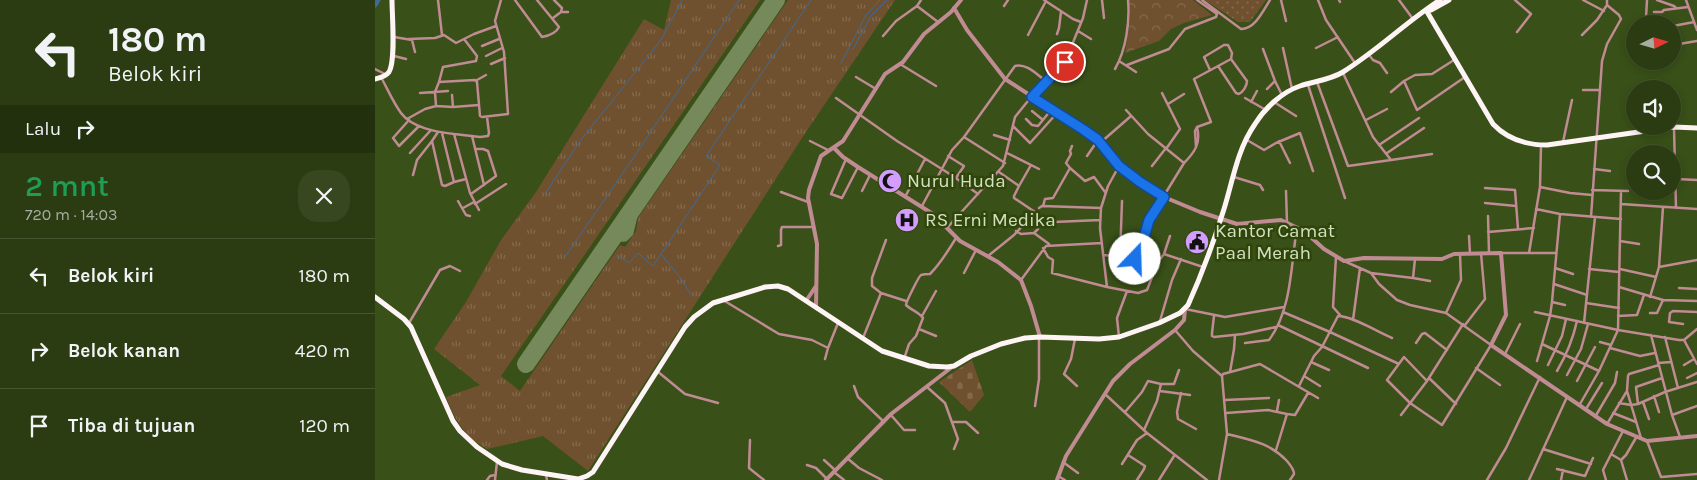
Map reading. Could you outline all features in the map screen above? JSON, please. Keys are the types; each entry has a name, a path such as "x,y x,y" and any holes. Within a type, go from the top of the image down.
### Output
{"highway":[{"path":"381,77 389,71 392,56 392,0"},
{"path":"1425,12 1441,0"},
{"path":"375,297 409,324 457,428 477,447 507,467 547,477 578,479 593,472 693,316 708,305 755,288 774,286 788,289 881,351 929,366 954,366 971,356 1004,343 1039,337 1105,339 1119,336 1159,323 1185,309 1221,219 1238,158 1246,139 1266,110 1282,95 1292,89 1329,79 1342,72 1369,55 1413,19 1449,0"},
{"path":"1425,12 1488,117 1499,130 1512,139 1541,145 1626,133"},
{"path":"1681,127 1697,128"}],"street":[{"path":"438,0 442,35"},
{"path":"477,80 480,116 487,117 508,113 505,58 495,21 501,0"},
{"path":"515,0 541,37 549,35 558,29 558,24 537,0"},
{"path":"554,0 562,8 561,12"},
{"path":"883,36 896,21 917,6 921,0"},
{"path":"816,307 817,244 808,202 809,190 821,156 843,140 885,74 900,64 910,54 924,34 955,8 961,0"},
{"path":"1005,6 1008,0"},
{"path":"1028,35 1045,0 1061,12 1081,22"},
{"path":"947,228 999,172 1005,163 1017,114 1065,62 1078,31 1087,0"},
{"path":"1102,0 1104,18"},
{"path":"1115,69 1119,61 1128,20 1128,0"},
{"path":"1127,65 1169,49 1185,29 1216,17 1217,14 1197,0"},
{"path":"1202,0 1241,29 1247,29 1253,24 1270,0"},
{"path":"1281,0 1286,21"},
{"path":"1319,0 1324,15 1355,64"},
{"path":"1399,0 1413,19"},
{"path":"1515,0 1531,14 1517,32"},
{"path":"1583,0 1603,11"},
{"path":"1582,35 1597,20 1607,5 1607,0"},
{"path":"1646,15 1647,0"},
{"path":"1657,0 1676,8"},
{"path":"1686,0 1697,30"},
{"path":"1584,322 1593,217 1592,190 1595,137 1602,61 1607,44 1621,19 1607,5"},
{"path":"917,6 938,22"},
{"path":"1654,12 1688,7"},
{"path":"955,8 967,30 1005,79 1084,130 1099,142 1119,166 1164,197 1221,219 1242,224 1281,220 1303,231 1323,249 1337,258 1371,273 1430,281"},
{"path":"553,18 561,12 568,12"},
{"path":"1057,34 1061,12"},
{"path":"1681,25 1696,24"},
{"path":"392,37 409,39 435,38 442,35 455,43 496,26"},
{"path":"1078,31 1091,39"},
{"path":"1316,48 1337,38"},
{"path":"409,39 413,43 415,52"},
{"path":"482,46 499,39"},
{"path":"436,106 435,92 443,67 476,60 477,56 464,40"},
{"path":"1681,44 1697,41"},
{"path":"1210,70 1204,57 1228,45 1232,53 1231,59 1247,82 1239,94 1233,89 1218,66"},
{"path":"486,56 502,48"},
{"path":"1283,48 1292,89"},
{"path":"1263,49 1282,95"},
{"path":"1369,55 1373,60 1380,63 1387,73"},
{"path":"392,56 406,59"},
{"path":"491,64 505,58"},
{"path":"1137,257 1149,220 1184,163 1197,148 1199,141 1197,127 1210,123 1211,120 1195,79 1231,59"},
{"path":"1391,92 1415,75 1432,74 1455,60"},
{"path":"1119,61 1136,72"},
{"path":"900,64 936,86"},
{"path":"922,207 949,156 1015,66 1019,64 1028,68 1046,82"},
{"path":"375,70 381,77 401,113 408,120 419,126 443,133 480,137 489,135 487,117"},
{"path":"1342,72 1373,137 1391,160"},
{"path":"439,82 477,80 486,75"},
{"path":"1404,81 1417,110 1465,76"},
{"path":"856,77 876,89"},
{"path":"1267,89 1275,81"},
{"path":"1317,82 1348,166 1432,154"},
{"path":"1308,84 1345,198"},
{"path":"1583,90 1599,90"},
{"path":"420,93 448,91"},
{"path":"1251,102 1257,92"},
{"path":"1152,166 1180,129 1163,93"},
{"path":"1168,104 1184,94"},
{"path":"452,95 453,107"},
{"path":"836,98 978,194"},
{"path":"1245,98 1266,110"},
{"path":"1563,142 1572,100"},
{"path":"1274,102 1296,116"},
{"path":"419,126 399,146 393,138 408,120 425,109 436,106 479,105"},
{"path":"1365,120 1387,109"},
{"path":"1026,119 1036,126 1039,125 1051,110"},
{"path":"1126,110 1148,134 1184,163"},
{"path":"1032,111 1043,120"},
{"path":"1013,126 1030,143 1057,113"},
{"path":"1087,156 1099,142 1131,116"},
{"path":"1379,145 1419,118"},
{"path":"1387,154 1424,128"},
{"path":"410,153 431,130"},
{"path":"413,175 417,160 438,132"},
{"path":"443,133 454,182"},
{"path":"1246,139 1264,150 1279,141 1300,133 1313,171"},
{"path":"454,134 466,179 474,203 479,210"},
{"path":"995,135 1010,140"},
{"path":"472,136 484,185"},
{"path":"964,137 1005,163"},
{"path":"432,141 443,186 466,179"},
{"path":"810,141 829,150"},
{"path":"1279,141 1290,163"},
{"path":"1529,253 1535,228 1540,188 1541,145"},
{"path":"1072,146 1071,154 1066,163 1085,180 1094,177 1105,193"},
{"path":"834,148 846,159 939,219 956,238 988,256 1021,280 1031,306 1039,337 1039,379 1035,406"},
{"path":"471,194 495,176 495,170 488,151 475,149"},
{"path":"1007,153 1039,169"},
{"path":"949,156 964,166 957,178"},
{"path":"846,159 831,194 842,198 858,167"},
{"path":"905,197 925,159"},
{"path":"988,256 1035,212 1014,197 1031,165"},
{"path":"1107,287 1100,220 1101,208 1105,193 1119,166"},
{"path":"1043,206 1045,199 1053,198 1070,168"},
{"path":"1593,169 1610,171"},
{"path":"999,172 1019,186"},
{"path":"862,192 870,175"},
{"path":"1233,177 1260,185 1263,190"},
{"path":"1681,179 1697,180"},
{"path":"463,208 506,184"},
{"path":"1485,188 1515,190 1518,229"},
{"path":"1540,188 1592,195"},
{"path":"1592,190 1626,191"},
{"path":"1579,406 1599,371 1618,330 1621,191"},
{"path":"781,192 808,202"},
{"path":"1286,192 1287,223"},
{"path":"1676,200 1676,208"},
{"path":"459,201 466,215 470,216"},
{"path":"1120,257 1122,201"},
{"path":"1485,203 1516,206"},
{"path":"1621,204 1697,209"},
{"path":"1039,208 1043,206 1101,208"},
{"path":"1650,296 1659,267 1663,207"},
{"path":"1536,209 1560,214 1621,218"},
{"path":"1537,360 1550,316 1560,214"},
{"path":"1488,216 1489,253"},
{"path":"1054,222 1100,220"},
{"path":"1034,233 1038,229 1038,222"},
{"path":"778,246 781,245 782,227 814,228"},
{"path":"1245,344 1269,340 1277,326 1283,312 1297,227"},
{"path":"1489,232 1535,228"},
{"path":"1016,231 1021,234 1034,233 1049,244"},
{"path":"1043,248 1048,257 1053,260 1052,273 1138,293 1149,289 1170,236"},
{"path":"1469,236 1470,254"},
{"path":"922,316 907,307 906,301 919,278 922,275 930,274 938,266 956,238"},
{"path":"886,240 871,278 874,289 906,301"},
{"path":"1620,241 1639,244"},
{"path":"1021,280 1043,248 1049,244 1103,243"},
{"path":"964,273 976,250"},
{"path":"1343,261 1365,258 1442,259 1453,255 1481,253 1556,253"},
{"path":"1401,416 1485,298 1481,253"},
{"path":"1456,404 1405,358 1402,359 1387,380 1410,404 1440,425 1443,425 1456,404 1476,368 1504,323 1506,315 1501,253"},
{"path":"1163,254 1203,267"},
{"path":"1446,313 1461,280 1460,254"},
{"path":"1105,255 1135,259 1137,257 1159,262"},
{"path":"1337,258 1333,307 1341,316 1392,338"},
{"path":"1159,323 1172,280 1181,259"},
{"path":"1413,278 1415,259"},
{"path":"1659,267 1697,260"},
{"path":"409,324 440,270 450,266 460,271"},
{"path":"1353,320 1360,268"},
{"path":"1555,268 1573,274"},
{"path":"1589,270 1619,270 1656,276"},
{"path":"1371,273 1379,284 1397,300 1446,313 1607,424 1647,440 1697,436"},
{"path":"806,301 817,284"},
{"path":"1554,284 1587,295"},
{"path":"1619,288 1663,300 1697,301"},
{"path":"1679,288 1697,288"},
{"path":"904,359 909,344 923,320 922,316 936,291"},
{"path":"1119,336 1117,318 1127,291"},
{"path":"862,339 881,293"},
{"path":"1618,316 1637,316 1644,295"},
{"path":"722,300 779,334 812,340 829,348"},
{"path":"1650,313 1657,313 1663,300"},
{"path":"1552,302 1565,305"},
{"path":"1586,303 1619,308"},
{"path":"1065,480 1057,478 1063,462 1118,374 1175,330 1184,320 1185,309 1225,318 1284,307"},
{"path":"1283,312 1399,364"},
{"path":"1535,312 1618,330 1684,340 1697,328"},
{"path":"1683,324 1669,322 1670,313 1697,312"},
{"path":"1214,316 1212,336 1235,335 1277,326 1368,368"},
{"path":"1299,386 1336,319 1341,316"},
{"path":"1548,365 1557,350 1566,319"},
{"path":"1557,370 1567,355 1573,340 1577,321"},
{"path":"825,359 838,323"},
{"path":"1505,354 1521,324"},
{"path":"1567,376 1577,359 1588,324"},
{"path":"919,329 936,336"},
{"path":"1175,330 1193,351 1222,376 1227,434 1219,480"},
{"path":"1416,343 1422,334 1425,333 1447,350"},
{"path":"1230,372 1235,335"},
{"path":"1651,335 1665,392 1680,437"},
{"path":"1075,338 1071,359 1064,374 1077,386"},
{"path":"1665,338 1678,388"},
{"path":"1684,340 1696,361 1684,365"},
{"path":"1601,342 1641,356 1655,353"},
{"path":"1542,344 1599,371"},
{"path":"1577,381 1595,346"},
{"path":"1311,362 1329,370"},
{"path":"1621,460 1639,437 1627,390 1629,374 1671,362"},
{"path":"1222,376 1223,374 1260,364 1318,398"},
{"path":"807,465 816,468 826,480 883,421 954,366"},
{"path":"1476,368 1500,385"},
{"path":"1125,412 1142,392 1147,381 1174,384 1179,370"},
{"path":"657,371 685,394 718,402"},
{"path":"1595,417 1615,383 1617,372"},
{"path":"1687,378 1697,373"},
{"path":"1304,376 1320,386"},
{"path":"1487,480 1506,448 1540,377"},
{"path":"1638,404 1636,387 1662,378"},
{"path":"1619,403 1631,406 1665,392 1697,382"},
{"path":"1585,410 1602,383"},
{"path":"1144,430 1152,414 1161,384"},
{"path":"854,386 858,397 883,421"},
{"path":"927,387 945,403 958,439 954,449"},
{"path":"1607,424 1627,390"},
{"path":"1160,391 1190,395"},
{"path":"1226,413 1277,411 1295,415 1308,393"},
{"path":"1105,394 1147,433 1207,480"},
{"path":"1181,394 1177,412 1178,419 1196,429"},
{"path":"1654,396 1659,412"},
{"path":"1529,480 1567,397"},
{"path":"1225,400 1269,398"},
{"path":"1277,411 1279,400"},
{"path":"1643,402 1649,419"},
{"path":"1672,415 1697,406"},
{"path":"1613,413 1636,422"},
{"path":"891,414 904,430 915,430"},
{"path":"1276,450 1287,414"},
{"path":"952,422 966,422 978,433"},
{"path":"1606,480 1603,470 1623,431"},
{"path":"1122,464 1137,440 1147,433"},
{"path":"1227,434 1263,444 1276,450 1294,470 1290,480"},
{"path":"750,440 748,466 750,470 764,480"},
{"path":"1647,440 1661,477 1697,474"},
{"path":"1543,450 1591,464"},
{"path":"1610,454 1621,460 1627,480"},
{"path":"1128,455 1145,466 1137,480"},
{"path":"1159,480 1175,456"},
{"path":"847,458 859,468 882,480"},
{"path":"1557,469 1584,478 1593,458"},
{"path":"824,460 844,480"},
{"path":"495,480 497,462"},
{"path":"1063,462 1078,473"},
{"path":"1561,480 1563,470"},
{"path":"487,480 491,475 495,475"}],"green space":[{"path":"671,0 760,0 501,376 520,391 620,245 625,247 636,231 638,218 788,0 895,0 802,138 588,471 543,436 487,449 472,439 462,428 453,414 446,397 480,385 434,349 466,302 501,240 536,192 644,19 664,30"},
{"path":"1129,0 1193,0 1212,15 1184,23 1171,29 1159,41 1125,53 1130,21"},
{"path":"1205,0 1266,0 1250,22 1238,22"},
{"path":"972,360 984,395 970,412 939,382"}],"waterway":[{"path":"375,5 378,0"},
{"path":"545,194 580,141 661,40 682,0"},
{"path":"564,258 739,0"},
{"path":"618,256 629,263 638,253 653,266 720,165 706,156 811,0"},
{"path":"841,63 866,15 880,0"},
{"path":"853,49 871,16 887,0"},
{"path":"661,254 682,280 691,295"}],"taxiway":[{"path":"624,221 619,222 614,228 615,235 620,238 625,238 630,233 638,200"}],"runway":[{"path":"526,364 776,0"}],"place":[{"name":"Nurul Huda","path":"890,181"},
{"name":"RS Erni Medika","path":"907,220"},
{"name":"Kantor Camat Paal Merah","path":"1197,242"}],"route":[{"path":"1065,62 1032,97 1098,140 1119,166 1164,197 1149,220 1141,248 1135,259"}]}
